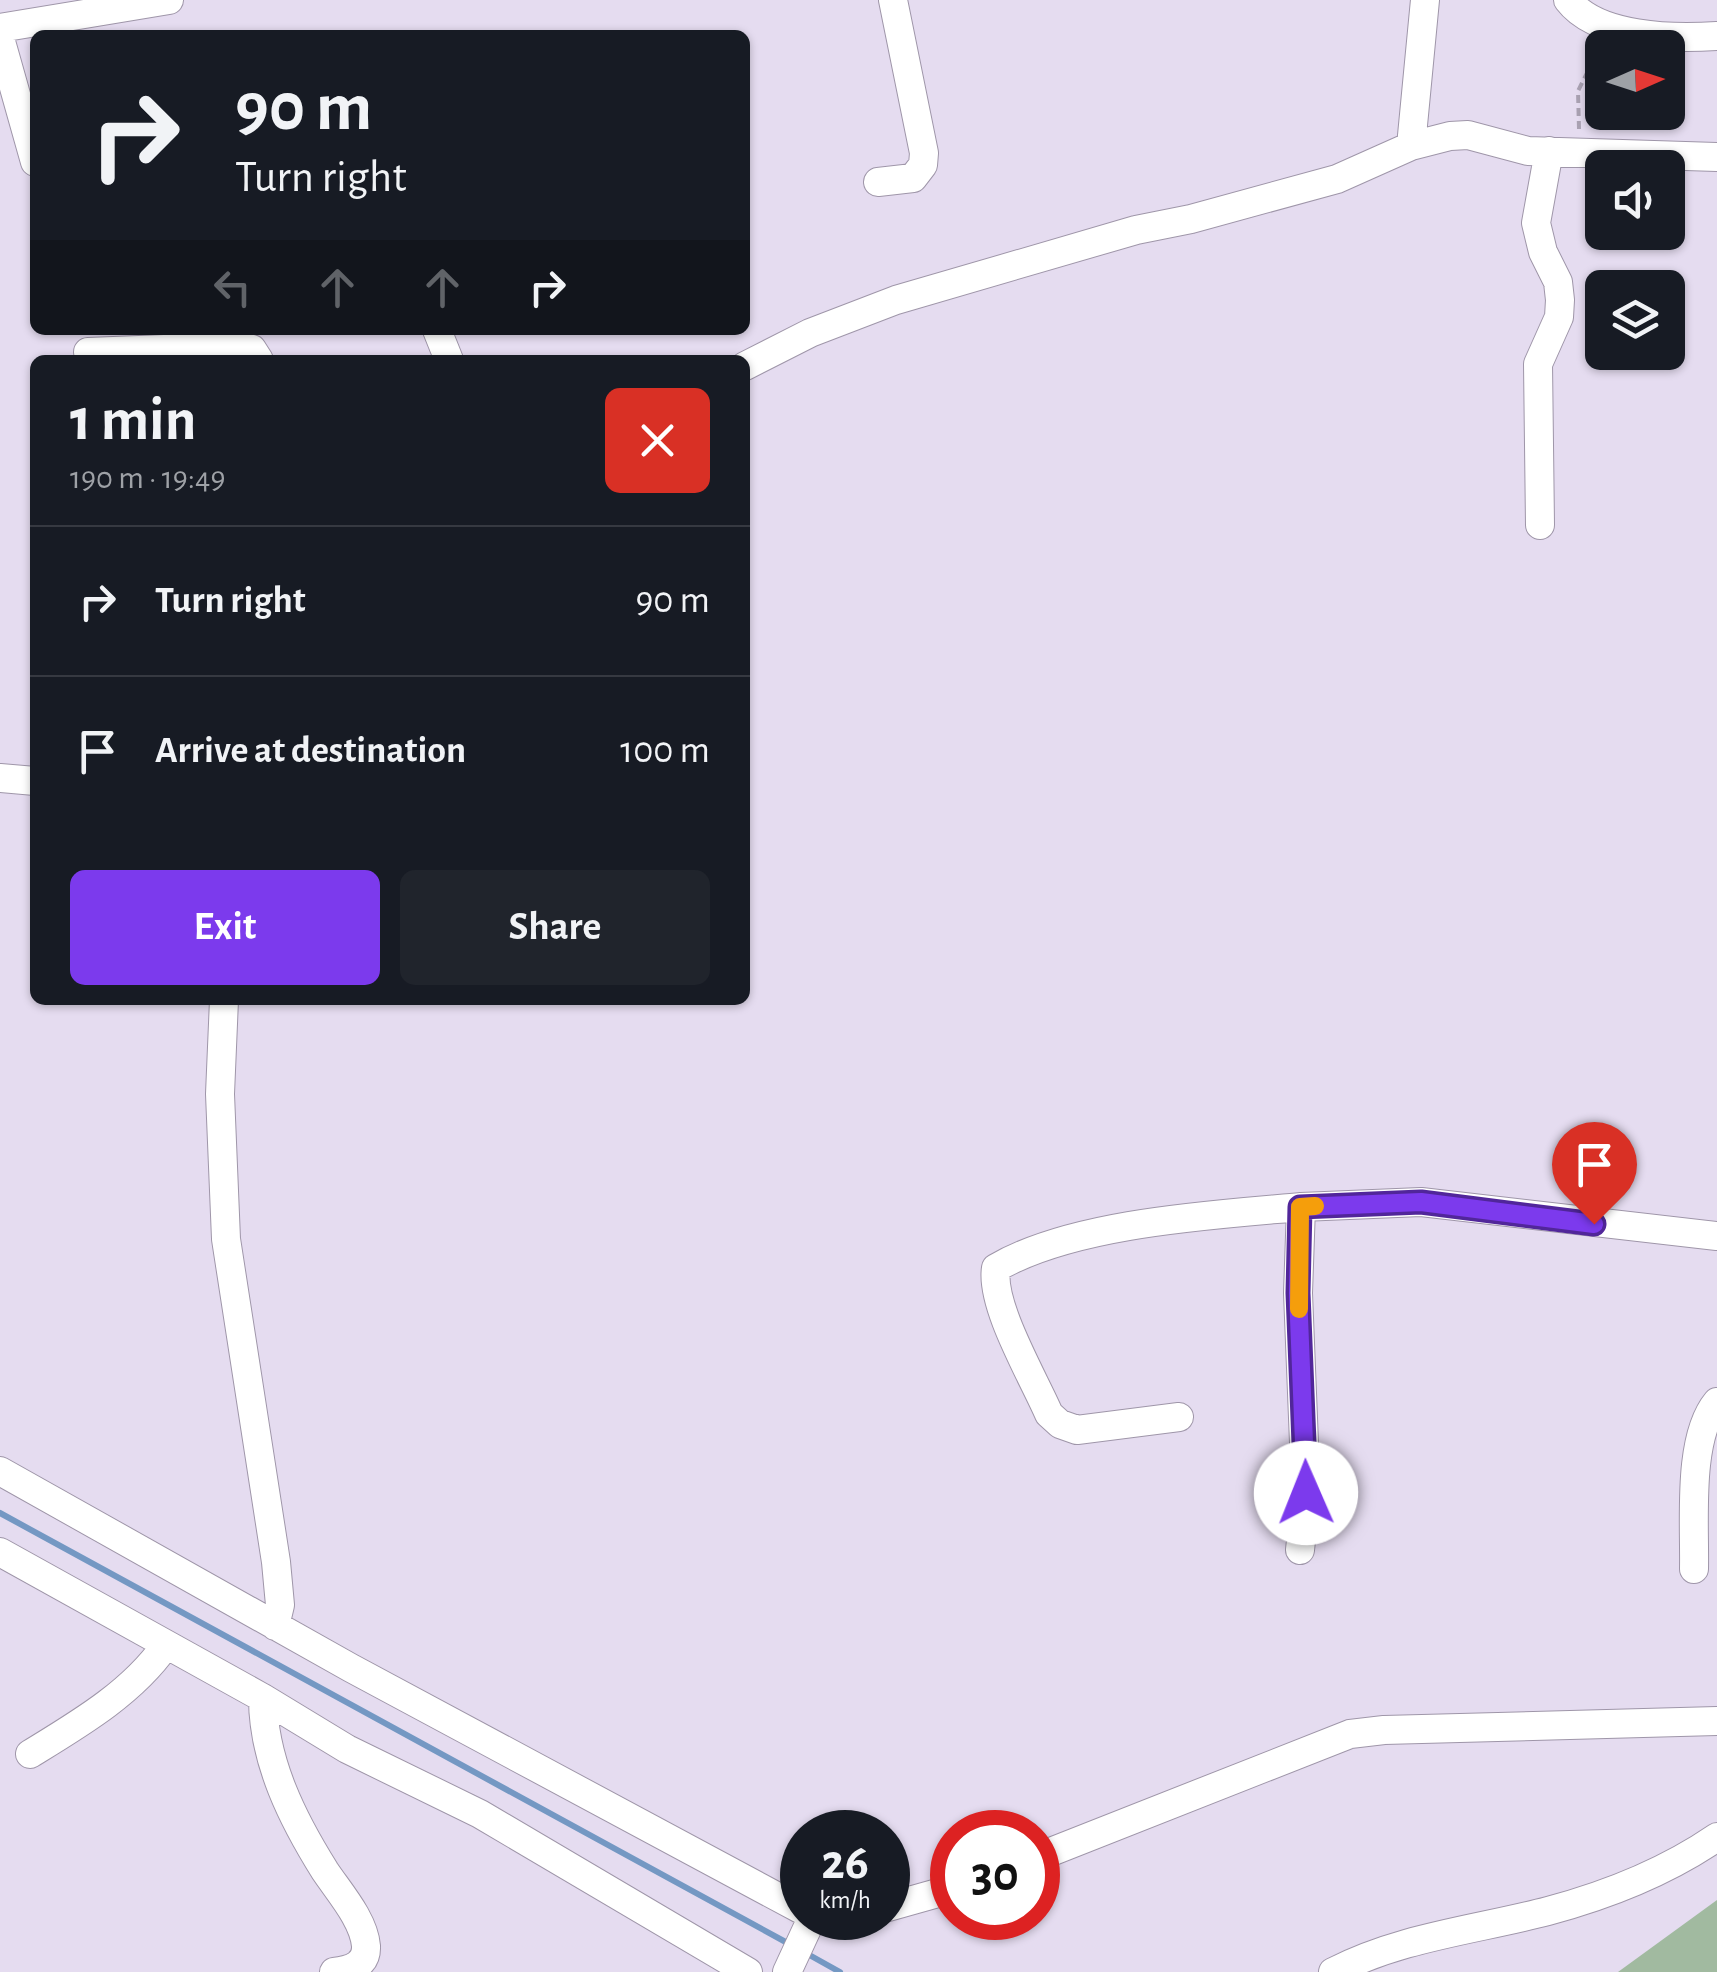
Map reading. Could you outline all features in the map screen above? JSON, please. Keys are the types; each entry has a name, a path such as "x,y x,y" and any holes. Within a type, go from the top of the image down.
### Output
{"street":[{"path":"0,28 169,0"},
{"path":"878,182 914,178 923,165 924,154 894,0"},
{"path":"1411,146 1425,0"},
{"path":"1568,0 1590,18 1645,35 1717,36"},
{"path":"0,38 30,144"},
{"path":"750,363 810,332 896,300 1136,230 1337,179 1411,146 1462,135 1514,148 1558,152 1717,157"},
{"path":"1540,525 1538,364 1559,317 1560,300 1558,282 1542,252 1536,223 1558,152"},
{"path":"87,348 241,346 252,349 256,355"},
{"path":"0,778 30,780"},
{"path":"224,1005 220,1094 226,1238 276,1562 280,1606 276,1626"},
{"path":"1179,1417 1077,1430 1060,1424 1049,1414 993,1286 996,1268 1020,1254 1076,1238 1194,1216 1300,1207 1437,1204 1717,1236"},
{"path":"1300,1207 1298,1293 1306,1493 1300,1550"},
{"path":"1694,1568 1700,1439 1708,1412 1717,1402"},
{"path":"0,1471 780,1902"},
{"path":"0,1552 264,1698 347,1749 480,1814 748,1972"},
{"path":"30,1754 110,1702 149,1669 165,1646"},
{"path":"264,1698 263,1722 282,1789 304,1838 350,1909 366,1942 362,1962 334,1972"},
{"path":"1060,1848 1350,1734 1717,1721"},
{"path":"1333,1972 1403,1943 1550,1910 1610,1890 1660,1872 1717,1837"},
{"path":"786,1972 799,1940"}],"path":[{"path":"1558,152 1578,133 1578,91 1608,26"}],"green space":[{"path":"1717,1900 1717,1972 1618,1972"}],"waterway":[{"path":"0,1513 793,1946"},
{"path":"804,1952 840,1972"}],"slow traffic":[{"path":"1299,1309 1300,1207 1315,1206"}],"route":[{"path":"1306,1493 1298,1293 1300,1207 1421,1202 1594,1224"}]}
